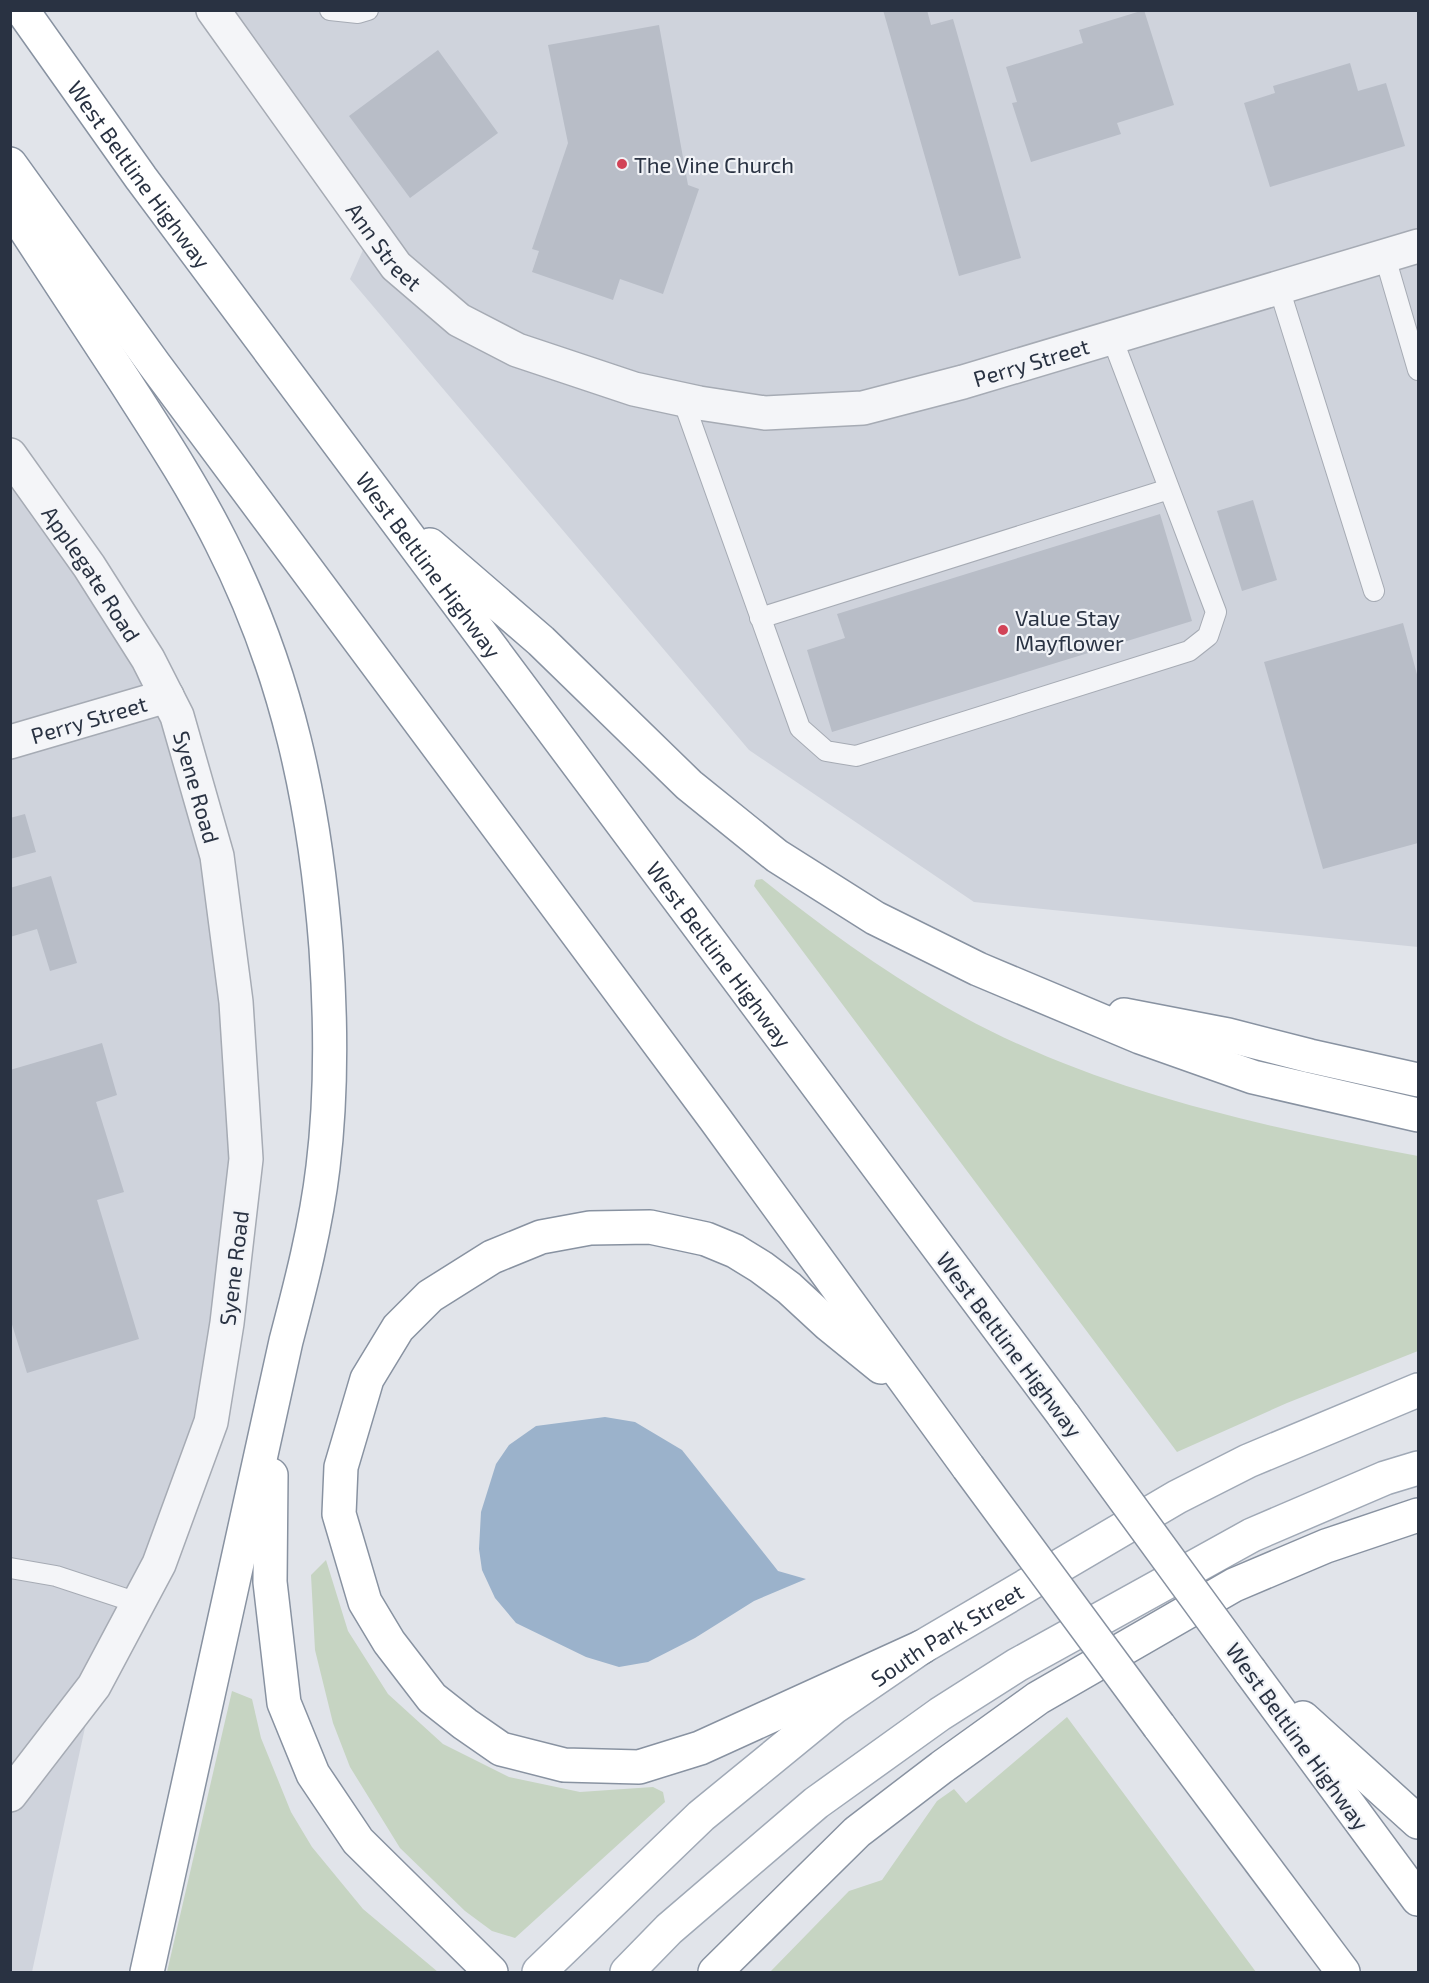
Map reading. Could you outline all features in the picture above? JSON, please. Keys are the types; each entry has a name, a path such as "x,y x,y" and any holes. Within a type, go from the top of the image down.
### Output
{"main road":[{"name":"West Beltline Highway","path":"22,10 141,178 1064,1416 1419,1899"},
{"path":"10,164 161,373 715,1119 905,1382 1343,1972"},
{"path":"10,206 154,427 201,504 222,544 263,635 291,726 306,791 316,851 330,1001 329,1104 323,1172 308,1254 271,1407 147,1972"},
{"path":"384,505 541,641 689,785 777,856 874,918 929,946 1140,1037 1252,1077 1419,1115"},
{"path":"1080,1012 1129,1016 1193,1027 1419,1080"},
{"path":"905,1382 868,1358 789,1288 761,1267 735,1251 706,1239 650,1227 590,1228 542,1237 492,1257 439,1290 398,1328 367,1379 340,1467 339,1514 365,1602 389,1642 432,1698 501,1749 564,1766 639,1767 699,1748 922,1647"},
{"name":"South Park Street","path":"539,1972 701,1816 833,1708 922,1647 1177,1497 1248,1461 1419,1390"},
{"path":"271,1407 270,1582 284,1703 313,1774 358,1841 491,1972"},
{"path":"627,1972 669,1929 816,1803 940,1714 1017,1665 1252,1535 1385,1478 1419,1468"},
{"path":"714,1972 858,1833 942,1767 1038,1698 1234,1585 1326,1546 1419,1515"},
{"path":"1250,1671 1419,1822"}],"street":[{"name":"Ann Street","path":"213,10 396,266 459,320 517,350 634,389"},
{"name":"Perry Street","path":"634,389 683,400 765,413 863,408 963,382 1419,246"},
{"name":"Applegate Road","path":"11,455 89,566 148,659 167,696"},
{"name":"Perry Street","path":"10,742 167,696"},
{"name":"Syene Road","path":"10,1795 94,1686 159,1564 211,1422 227,1323 246,1159 236,1002 218,856 177,716 167,696"}],"lane":[{"path":"330,10 358,14 368,10"},
{"path":"1385,256 1417,358"},
{"path":"1279,288 1374,591"},
{"path":"683,400 800,728 826,752 856,756 1189,651 1208,636 1216,612 1112,338"},
{"path":"760,618 1169,489"},
{"path":"10,1568 56,1576 138,1603"}],"shaded area":[{"path":"213,11 1418,11 1418,947 974,902 749,750 350,279 371,232"},
{"path":"10,455 148,659 217,856 246,1159 211,1422 94,1686 32,1972 10,1972"}],"green space":[{"path":"762,879 851,946 920,992 999,1035 1056,1061 1175,1101 1235,1117 1418,1156 1418,1351 1287,1403 1177,1452 754,886 756,880"},
{"path":"326,1560 348,1631 388,1694 443,1744 509,1777 580,1792 653,1787 663,1792 665,1802 515,1938 492,1931 465,1911 400,1848 350,1767 333,1723 315,1650 311,1575"},
{"path":"232,1691 252,1699 261,1738 291,1812 312,1847 363,1909 438,1972 167,1972"},
{"path":"1067,1717 1256,1972 770,1972 849,1891 882,1880 937,1801 954,1789 966,1803"}],"water":[{"path":"605,1417 635,1422 682,1450 778,1571 806,1579 754,1601 695,1638 648,1662 619,1667 586,1657 516,1623 495,1598 482,1570 479,1549 481,1512 496,1464 509,1445 536,1426"}],"building":[{"path":"883,10 927,10 931,25 953,19 1021,258 959,276"},
{"path":"1144,10 1174,105 1117,123 1121,134 1031,162 1012,103 1017,102 1006,67 1083,43 1079,30"},
{"name":"The Vine Church","path":"659,25 688,185 699,189 663,294 620,279 613,300 532,272 539,251 532,249 568,143 548,45"},
{"path":"438,50 498,133 410,198 349,116"},
{"path":"1350,63 1358,91 1386,83 1405,146 1270,187 1244,103 1275,93 1273,86"},
{"path":"1253,500 1277,580 1242,591 1217,511"},
{"name":"Value Stay Mayflower","path":"1160,514 1192,621 832,732 807,650 845,638 837,614"},
{"path":"1403,623 1418,678 1418,843 1323,869 1264,662"},
{"path":"25,814 36,852 10,859 10,818"},
{"path":"51,876 77,963 50,971 37,929 10,937 10,888"},
{"path":"102,1043 117,1095 96,1102 124,1192 97,1200 139,1339 27,1373 10,1318 10,1070"}],"place":[{"name":"The Vine Church","path":"622,164"},
{"name":"Value Stay Mayflower","path":"1003,630"}]}
